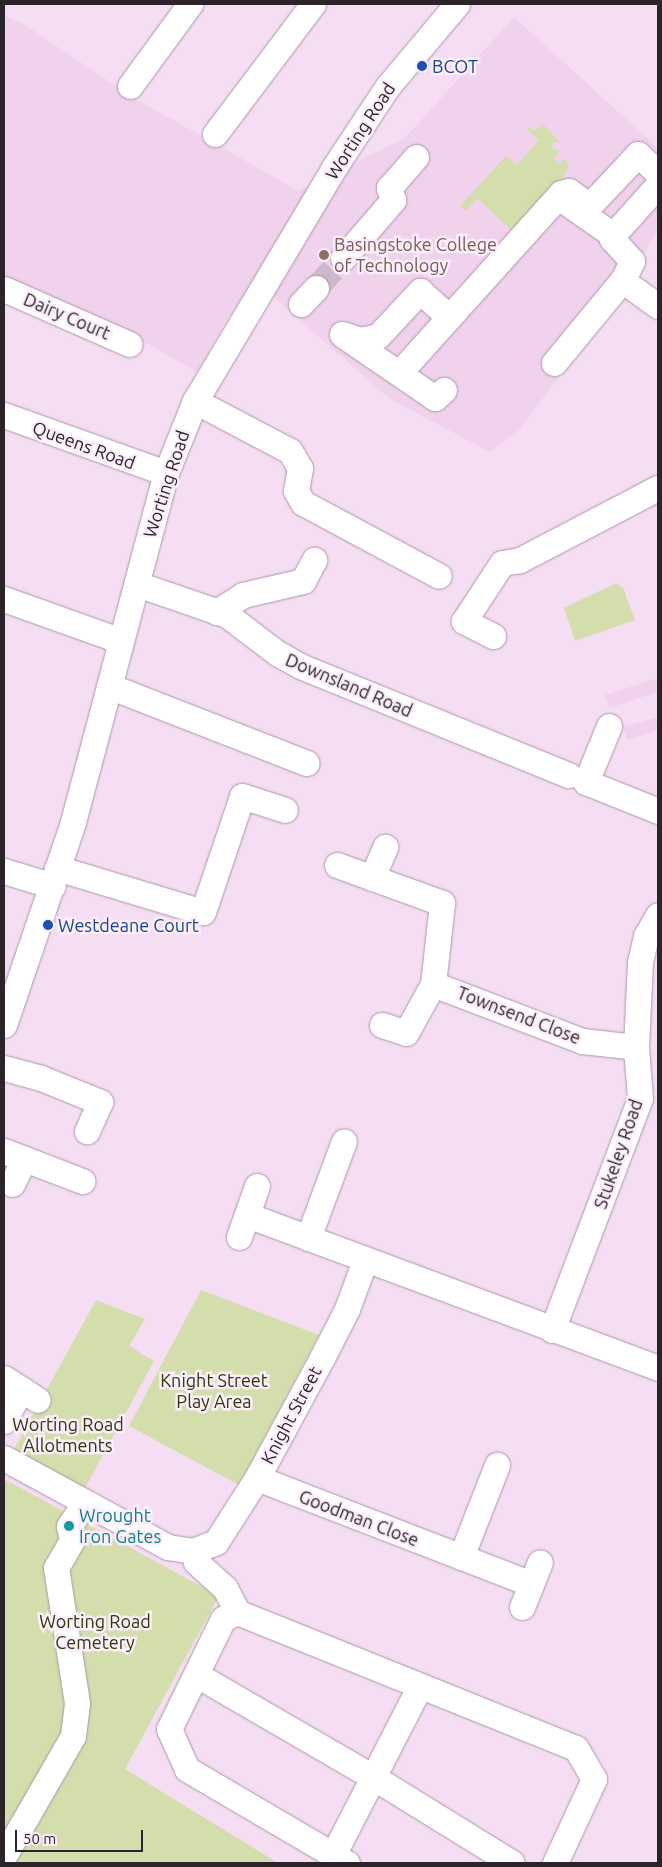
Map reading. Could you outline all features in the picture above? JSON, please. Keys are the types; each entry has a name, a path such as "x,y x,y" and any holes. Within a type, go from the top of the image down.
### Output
{"street":[{"path":"130,86 188,4"},
{"path":"215,134 313,4"},
{"name":"Worting Road","path":"6,1012 55,878 166,473 195,401 341,158 388,86 457,4"},
{"path":"399,373 561,193 569,191 589,206 638,154 658,173"},
{"path":"343,258 393,200 389,188 416,157"},
{"path":"554,364 624,278 632,261 612,239 613,235 658,185"},
{"path":"561,193 565,201 613,235"},
{"path":"633,288 658,306"},
{"name":"Dairy Court","path":"4,289 129,344"},
{"path":"444,390 435,398 342,334 361,340 378,336 420,291 449,316"},
{"path":"195,401 290,451 300,468 296,491 303,503 439,576"},
{"name":"Queens Road","path":"4,415 166,473"},
{"path":"494,636 464,621 502,563 520,560 658,488"},
{"path":"216,612 243,595 303,581 314,560"},
{"name":"Downsland Road","path":"137,584 227,615 277,654 300,666 658,811"},
{"path":"4,599 121,641"},
{"path":"108,686 306,763"},
{"path":"577,778 609,726"},
{"path":"4,871 55,878 204,912 242,796 285,810"},
{"path":"372,878 385,847"},
{"path":"337,865 442,903 433,984 406,1033 382,1025"},
{"name":"Stukeley Road","path":"552,1330 649,1078 636,1047 641,953 646,936 658,915"},
{"name":"Townsend Close","path":"433,984 582,1041 636,1047"},
{"path":"4,1068 41,1078 100,1102 87,1131"},
{"path":"308,1238 344,1141"},
{"path":"12,1184 14,1155 82,1182"},
{"path":"257,1186 243,1226 308,1238 658,1368"},
{"name":"Knight Street","path":"193,1551 216,1542 258,1478 347,1309 365,1260"},
{"path":"4,1421 21,1389"},
{"path":"4,1458 168,1547 193,1551 196,1562 225,1588 237,1612 576,1748 594,1779 555,1863"},
{"path":"461,1557 497,1465"},
{"name":"Goodman Close","path":"258,1478 461,1557 535,1573 522,1607"},
{"path":"4,1856 73,1736 78,1714 73,1662 56,1568 72,1540 69,1526 86,1502"},
{"path":"237,1612 223,1619 169,1729 187,1769 340,1859 373,1776 420,1686"},
{"path":"197,1675 373,1776 512,1863"}],"shaded area":[{"name":"Basingstoke College of Technology","path":"4,16 22,23 134,98 299,191 405,138 514,17 658,148 658,229 628,282 521,428 490,452 390,399 255,281 226,320 197,372 130,334 4,282"},
{"path":"658,678 658,692 609,708 605,695"},
{"path":"658,717 658,730 627,740 623,727"}],"green space":[{"path":"543,124 560,142 553,142 552,148 560,151 554,159 559,164 566,158 568,167 562,182 512,231 477,198 466,211 460,206 506,156 517,165 539,140 527,130 529,127 535,131"},
{"path":"616,583 623,588 635,620 575,641 564,608"},
{"name":"Knight Street Play Area","path":"201,1290 319,1335 239,1485 129,1426"},
{"name":"Worting Road Allotments","path":"96,1300 145,1319 129,1346 154,1361 83,1492 12,1453"},
{"name":"Worting Road Cemetery","path":"6,1480 219,1596 125,1769 278,1863 4,1863 4,1485"}],"tunnel":[{"path":"316,288 343,258"}],"place":[{"name":"BCOT","path":"422,66"},
{"name":"Basingstoke College of Technology","path":"324,255"},
{"name":"Westdeane Court","path":"48,925"},
{"name":"Wrought Iron Gates","path":"69,1526"}]}
